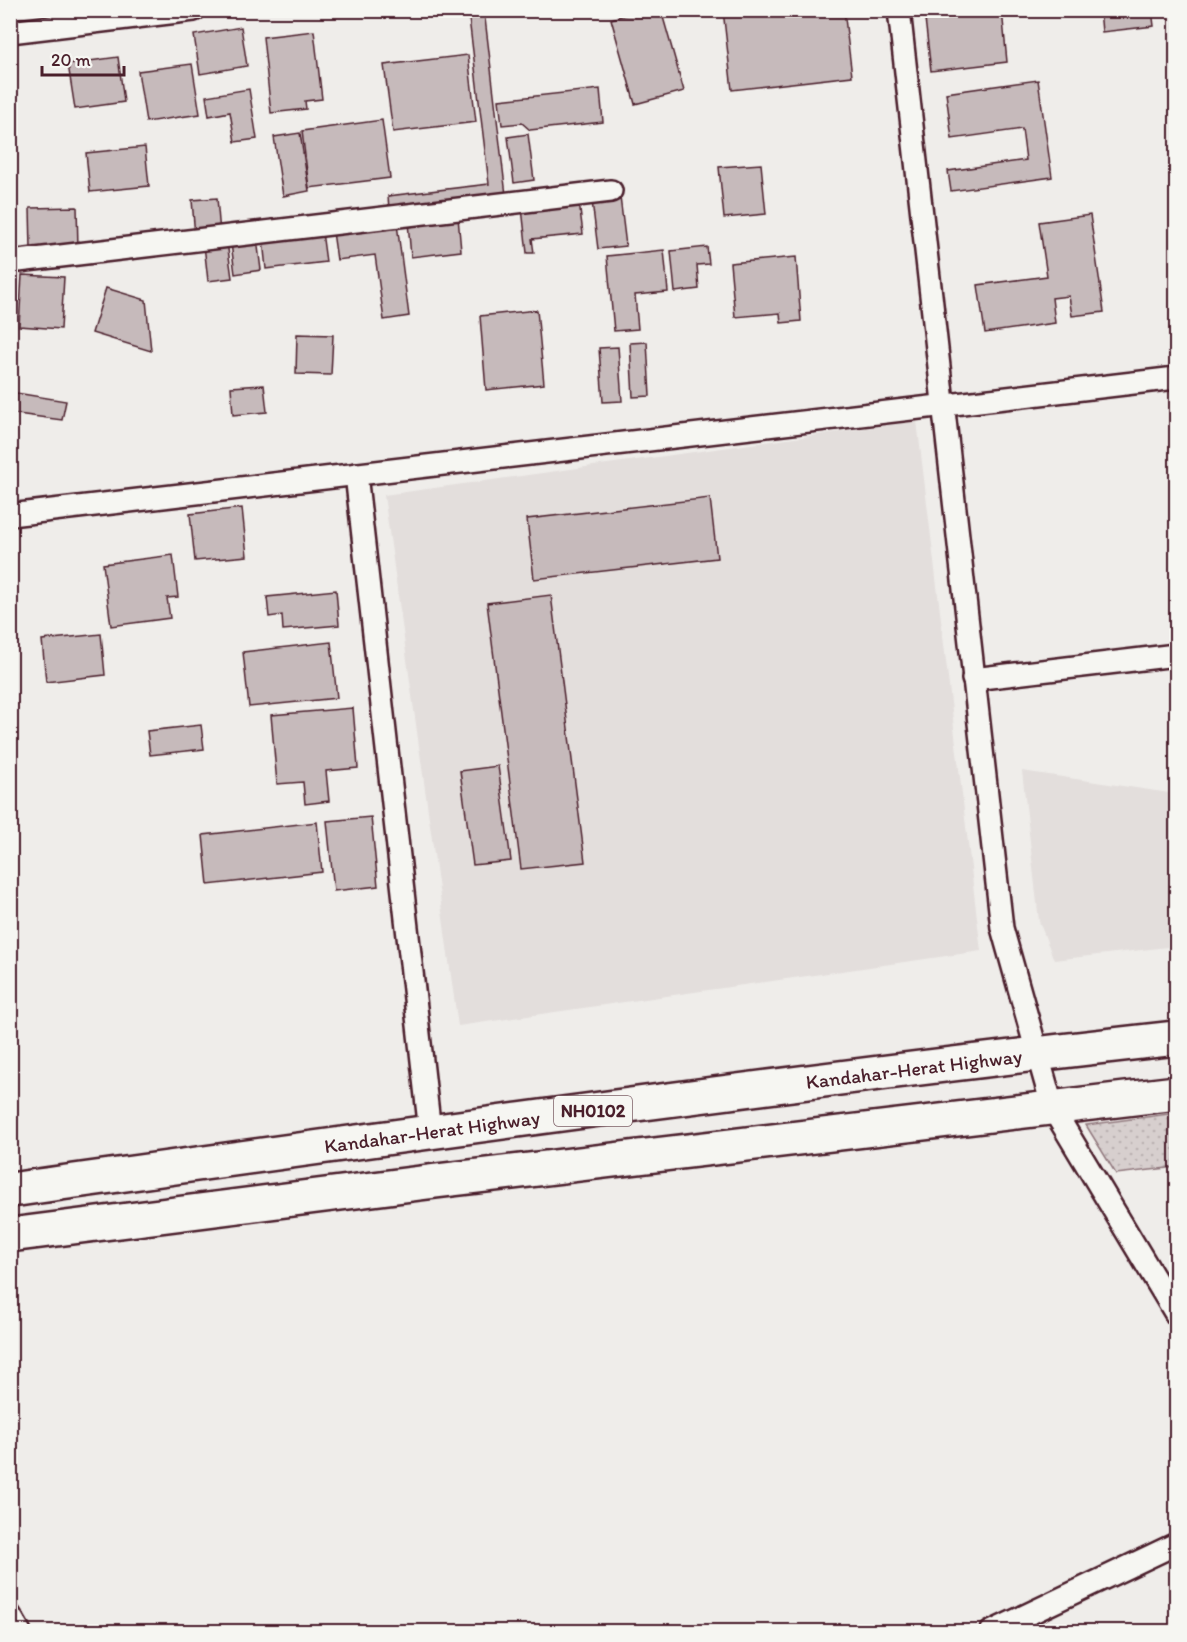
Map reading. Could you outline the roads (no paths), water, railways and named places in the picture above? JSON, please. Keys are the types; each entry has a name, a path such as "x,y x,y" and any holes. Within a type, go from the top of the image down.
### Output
{"highway":[{"name":"Kandahar-Herat Highway","path":"10,1190 430,1132 1176,1038"},
{"path":"10,1234 1176,1093"},
{"path":"594,1111 604,1161"}],"street":[{"path":"10,32 58,18 194,10"},
{"path":"899,10 1002,928 1053,1109 1176,1314"},
{"path":"10,262 610,191"},
{"path":"10,515 1176,378"},
{"path":"356,474 430,1132"},
{"path":"973,680 1176,655"},
{"path":"991,1632 1176,1544"},
{"path":"10,1615 20,1632"}]}
